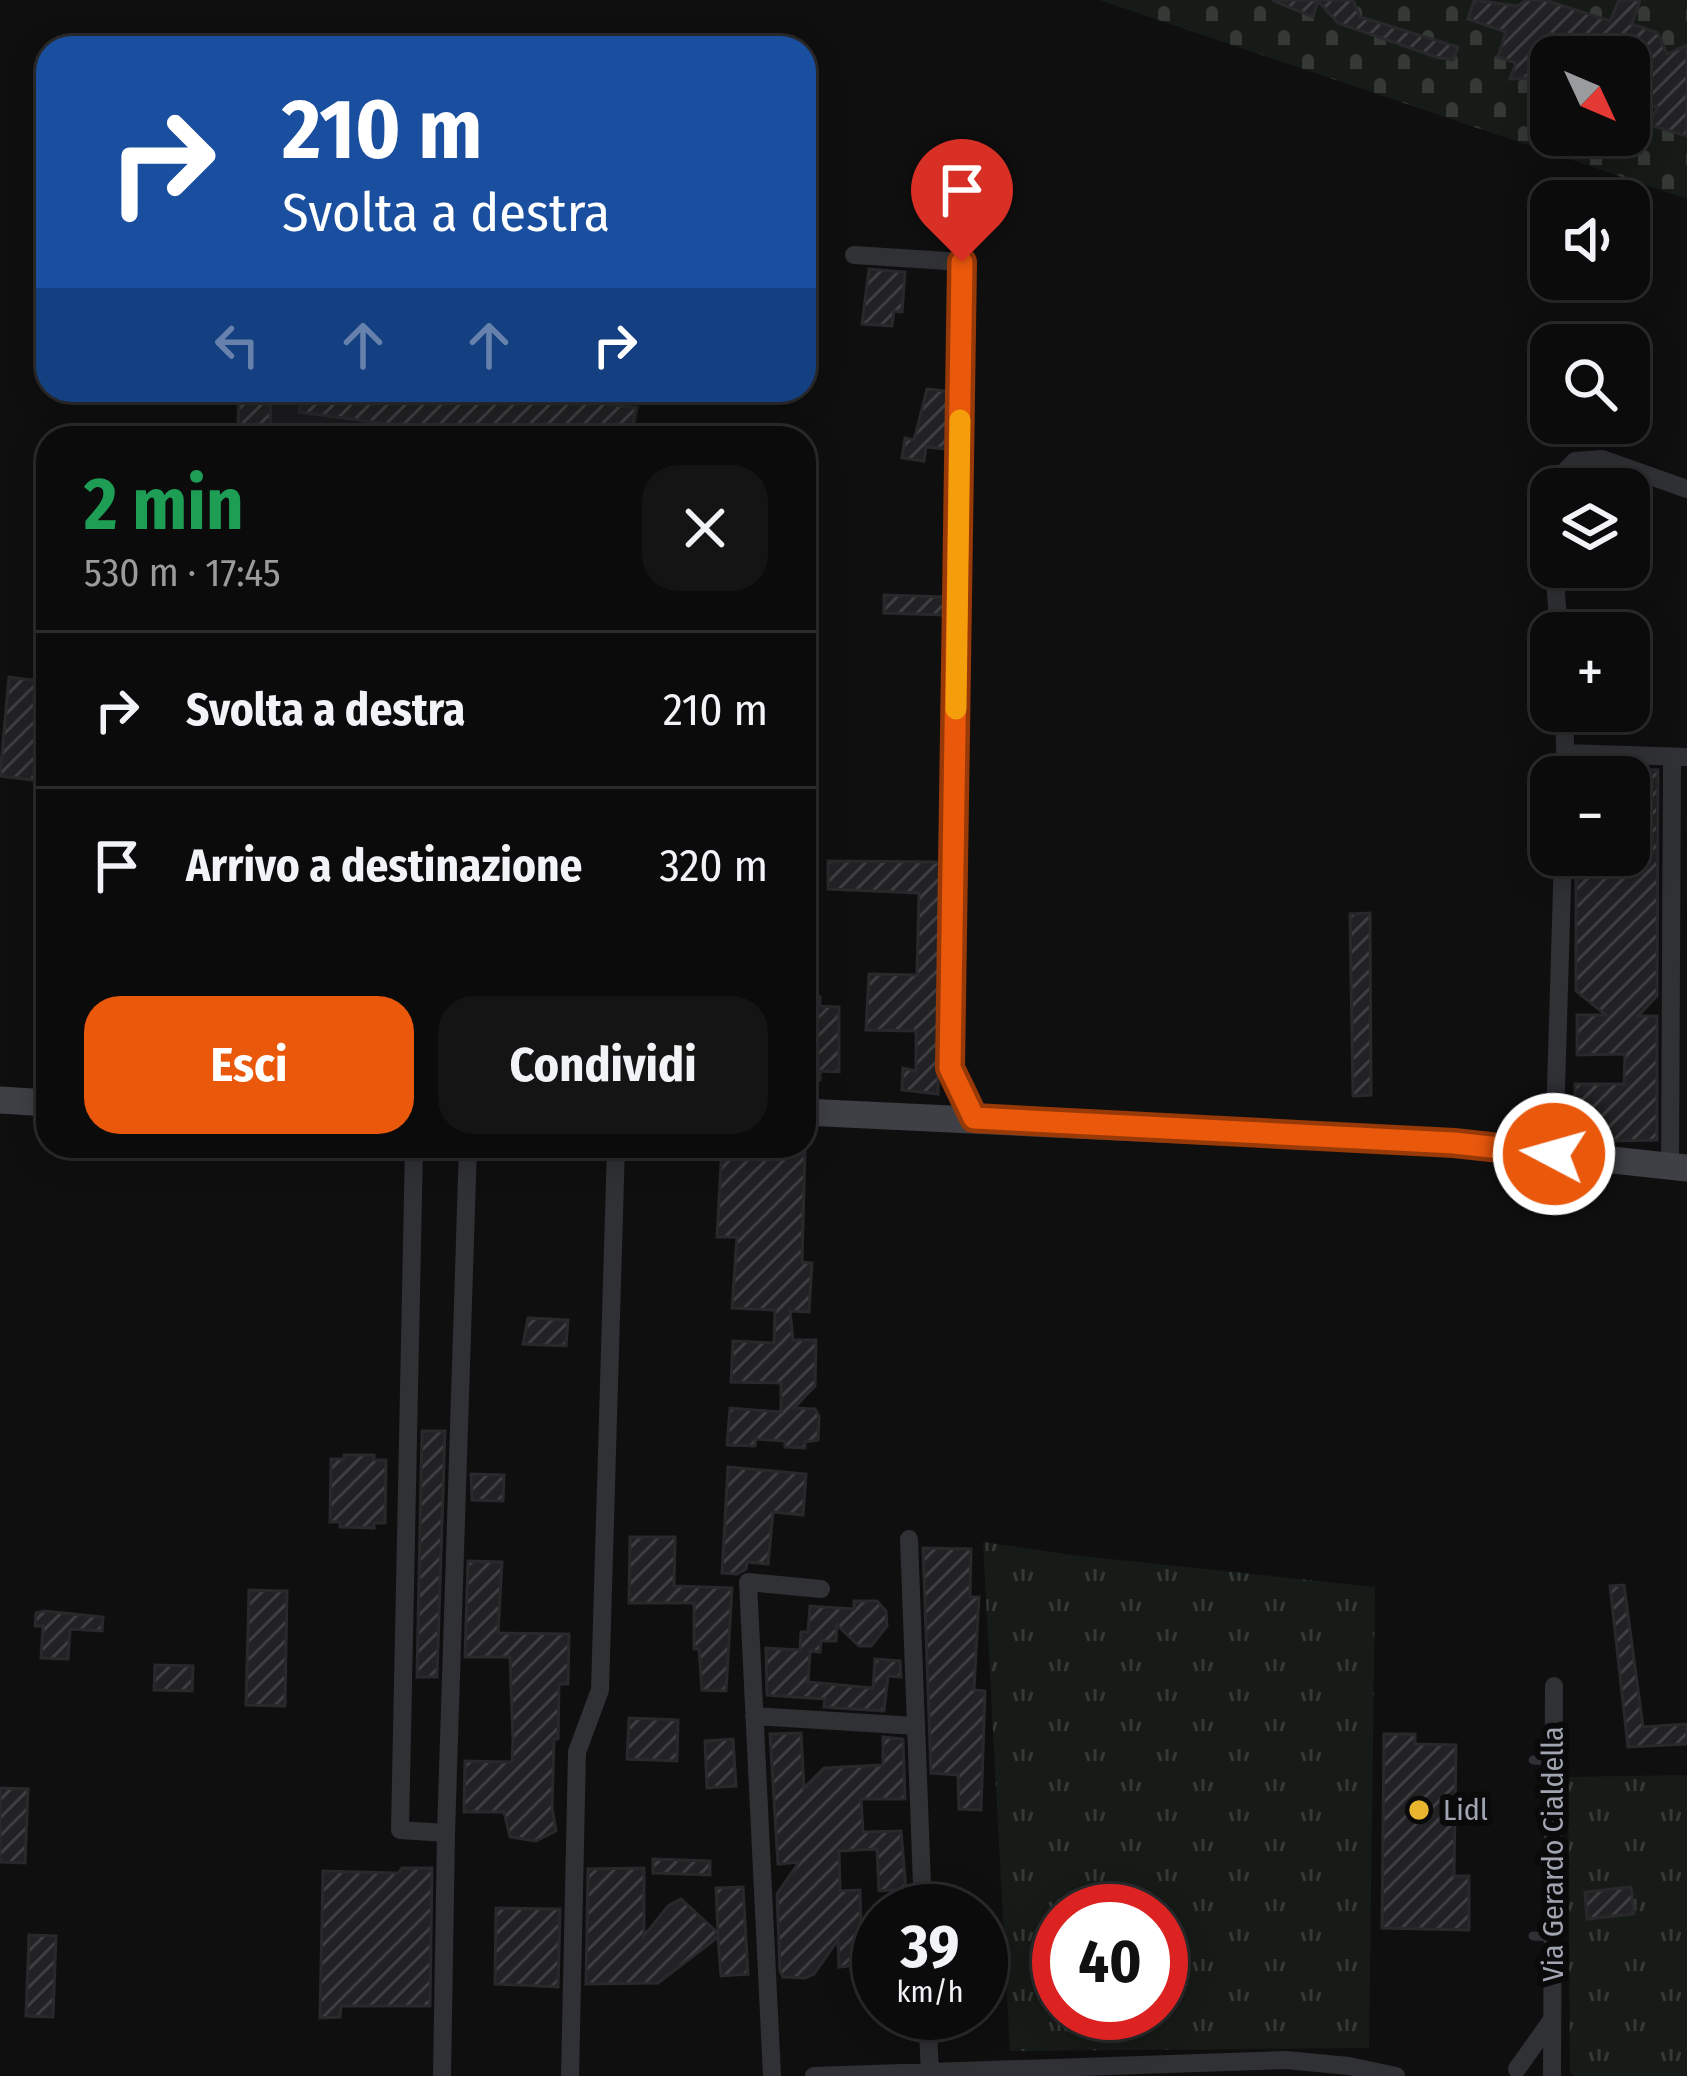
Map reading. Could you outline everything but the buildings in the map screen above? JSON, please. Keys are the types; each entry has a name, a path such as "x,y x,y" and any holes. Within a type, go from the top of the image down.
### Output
{"street":[{"path":"854,255 962,262 950,1068 974,1118"},
{"path":"1568,468 1575,461 1602,459 1628,468"},
{"path":"1650,476 1687,489"},
{"path":"816,1112 1454,1143 1678,1167 1680,757 1566,753 1565,732"},
{"path":"1554,1154 1562,876"},
{"path":"0,1100 36,1102"},
{"path":"414,1158 400,1830 446,1833"},
{"path":"442,2076 468,1158"},
{"path":"570,2076 577,1752 600,1690 616,1158"},
{"path":"909,1539 922,1884"},
{"path":"772,2076 748,1582 821,1588"},
{"name":"Via Gerardo Cialdella","path":"1550,2076 1551,2021 1542,1937 1543,1761 1554,1686"},
{"path":"754,1717 916,1726"},
{"name":"Via Gerardo Cialdella","path":"1510,2074 1551,2021"},
{"path":"928,2040 930,2072"},
{"path":"814,2076 1286,2060 1396,2076"},
{"path":"1510,2074 1532,2066 1550,2076"}],"shaded area":[{"path":"237,402 640,402 636,426 236,426"}],"green space":[{"path":"1099,0 1687,0 1687,199 1650,186 1650,180 1631,180 1560,156 1650,156 1650,36 1530,36 1530,146"},
{"path":"983,1542 1375,1587 1369,2048 1010,2051 1008,1884 1001,1884"},
{"path":"1687,1775 1687,2076 1574,2076 1570,2072 1568,1777"}],"slow traffic":[{"path":"956,709 960,420"}],"place":[{"name":"Lidl","path":"1419,1810"}],"route":[{"path":"962,262 950,1068 974,1118 1454,1143 1554,1154"}]}
